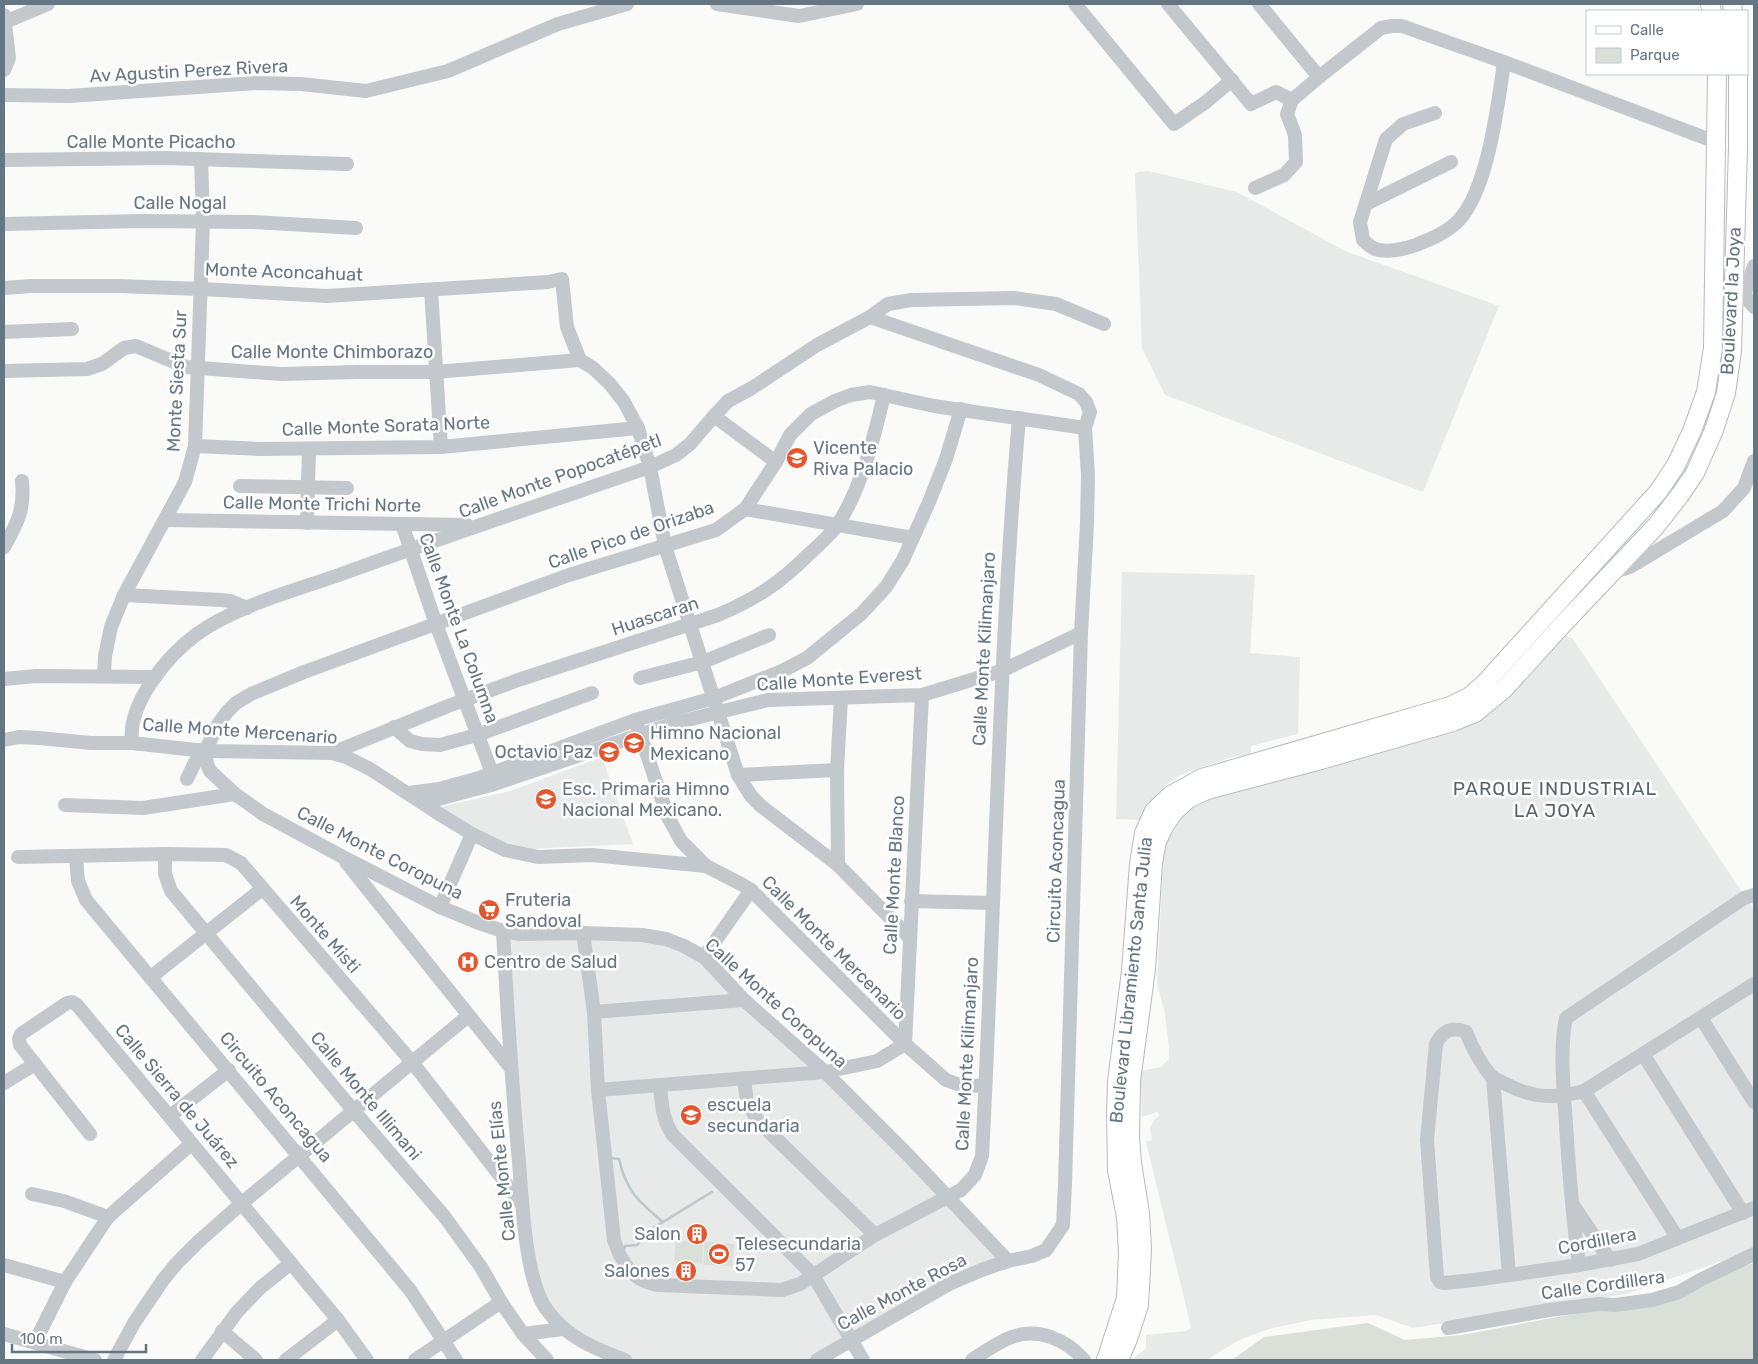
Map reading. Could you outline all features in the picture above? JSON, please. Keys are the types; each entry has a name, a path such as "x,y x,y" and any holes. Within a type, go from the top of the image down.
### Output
{"main road":[{"name":"Boulevard la Joya","path":"1548,614 1658,492 1676,465 1692,431 1706,392 1713,348 1716,75"},
{"name":"Boulevard la Joya","path":"1564,623 1656,526 1680,495 1695,473 1714,430 1726,393 1738,292 1738,75"},
{"name":"Boulevard Libramiento Santa Julia","path":"1106,1360 1126,1298 1128,1253 1126,1217 1117,1170 1117,1090 1131,971 1139,864 1144,833 1154,812 1171,795 1202,778 1450,706 1469,697 1485,683 1548,614"},
{"name":"Boulevard Libramiento Santa Julia","path":"1119,1360 1139,1305 1142,1250 1140,1213 1130,1137 1131,1081 1142,1006 1153,863 1157,840 1165,825 1188,799 1207,790 1349,752 1453,722 1475,713 1504,689 1564,623"}],"street":[{"path":"4,70 9,58 4,19 48,4"},
{"name":"Av Agustin Perez Rivera","path":"4,95 69,96 256,83 301,84 366,91 448,70 558,24 626,4"},
{"path":"717,4 799,16 837,6 857,4"},
{"path":"1075,4 1174,124 1206,102 1232,80"},
{"path":"1168,4 1251,104 1276,92 1292,100"},
{"path":"1259,4 1319,77"},
{"path":"1255,188 1284,175 1296,162 1295,135 1287,114 1292,100 1381,28 1392,26 1402,26 1504,62 1716,142"},
{"path":"1435,113 1403,124 1386,139 1360,222 1363,240 1374,249 1385,251 1411,247 1436,237 1459,221 1471,204 1483,169 1496,116 1504,62"},
{"name":"Calle Monte Picacho","path":"4,160 201,159 347,164"},
{"name":"Monte Siesta Sur","path":"104,676 107,641 124,595 185,482 195,446 203,222 201,159"},
{"path":"1366,204 1451,162"},
{"name":"Calle Nogal","path":"4,224 142,221 254,222 356,228"},
{"path":"1754,266 1738,292 1754,307"},
{"name":"Monte Aconcahuat","path":"4,288 70,286 201,289 327,296 548,282 562,279 567,327 580,360"},
{"path":"431,290 441,447"},
{"name":"Calle Monte Popocatépetl","path":"132,743 131,732 135,716 154,677 182,646 213,623 248,608 409,549 650,467 676,455 690,444 728,401 752,388 817,345 870,318 888,304 911,300 1014,298 1056,304 1104,324"},
{"path":"870,318 1039,375 1079,394 1086,402 1090,412 1085,428"},
{"path":"4,332 72,329"},
{"name":"Calle Monte Chimborazo","path":"4,371 87,369 102,364 124,348 136,346 186,367 281,374 435,372 580,360"},
{"path":"580,360 593,368 610,384 624,402 638,428 650,467 665,546 738,775 751,796 761,806 838,866 910,937"},
{"name":"Calle Pico de Orizaba","path":"203,750 218,723 236,703 304,672 569,575 716,530 745,509 776,462 790,435 811,414 851,395 870,392 934,406 1085,428"},
{"name":"Huascaran","path":"332,753 518,680 718,615 745,604 763,593 796,567 827,537 847,508 877,426 884,395"},
{"path":"716,704 807,658 861,614 886,587 903,560 929,502 946,459 961,409"},
{"path":"714,416 776,462"},
{"name":"Calle Monte Kilimanjaro","path":"583,933 594,1012 598,1090 614,1240 619,1255 627,1268 637,1277 650,1284 659,1285 782,1290 800,1284 875,1235 949,1197 969,1183 980,1166 982,1156 1001,671 1010,523 1019,418"},
{"name":"Calle Monte Sorata Norte","path":"195,446 259,449 441,447 638,428"},
{"name":"Circuito Aconcagua","path":"1008,1261 1032,1256 1046,1250 1063,1225 1081,633 1088,485 1085,428"},
{"path":"307,524 309,449"},
{"path":"1614,572 1630,567 1723,511 1744,488 1754,461"},
{"path":"4,547 11,523 23,504 22,481"},
{"path":"240,486 347,488"},
{"path":"745,509 913,538"},
{"name":"Calle Monte Trichi Norte","path":"166,520 307,524 478,525"},
{"name":"Calle Monte La Columna","path":"402,524 436,624 492,773"},
{"path":"124,595 221,600 248,608"},
{"name":"Calle Monte Everest","path":"409,793 439,789 492,773 635,720 716,704 768,700 922,695 1001,671 1081,633"},
{"path":"640,678 703,662 769,634"},
{"path":"4,679 36,676 154,677"},
{"path":"394,728 410,741 440,745 477,735 592,694"},
{"name":"Calle Monte Blanco","path":"905,1044 922,695"},
{"path":"838,866 836,770 841,698"},
{"name":"Calle Monte Everest","path":"423,803 491,784 640,735 716,704"},
{"path":"635,720 668,817 681,841 706,866"},
{"name":"Calle Monte Mercenario","path":"4,740 20,737 91,743 132,743 203,750 332,753 346,757 370,769 472,834 506,850 538,857 592,855 706,866 751,890 905,1044 946,1080 960,1084 985,1086"},
{"path":"187,779 203,750"},
{"name":"Calle Monte Coropuna","path":"203,750 210,771 235,794 263,814 440,906 503,931 520,934 625,934 666,939 704,957 744,1000 825,1072 949,1197 1008,1261"},
{"path":"738,775 836,770"},
{"path":"65,805 143,808 235,794"},
{"path":"440,906 472,834"},
{"name":"Monte Misti","path":"18,857 165,854 226,855 241,863 412,1062 522,1204"},
{"name":"Calle Monte Illimani","path":"165,854 167,883 171,891 454,1229 481,1267 522,1334 547,1360"},
{"name":"Circuito Aconcagua","path":"76,857 78,881 86,900 300,1155 410,1290 456,1360"},
{"path":"343,857 511,1068"},
{"path":"151,977 262,889"},
{"path":"704,957 751,890"},
{"path":"1578,1265 1564,1096 1563,1032 1566,1018 1749,896"},
{"path":"911,901 992,903"},
{"name":"Calle Monte Elías","path":"503,931 511,1068 522,1204 536,1290 546,1309 563,1328 582,1342 625,1360"},
{"path":"1492,1077 1536,1096 1564,1096 1584,1091 1754,984"},
{"path":"594,1012 744,1000"},
{"name":"Calle Sierra de Juárez","path":"90,1134 20,1045 19,1039 21,1034 67,1003 72,1002 242,1202 338,1320 367,1360"},
{"path":"114,1360 134,1323 177,1263 242,1202 468,1016"},
{"path":"1701,1018 1754,1102"},
{"name":"Cordillera","path":"1492,1077 1474,1051 1466,1032 1454,1029 1446,1031 1440,1036 1436,1044 1428,1140 1437,1277 1440,1282 1474,1280 1610,1260 1638,1254 1749,1210"},
{"path":"598,1090 825,1072 876,1061 905,1044"},
{"path":"1642,1054 1749,1210"},
{"path":"4,1083 35,1064"},
{"path":"170,1116 229,1070"},
{"path":"1492,1077 1508,1275"},
{"path":"744,1079 747,1102 758,1121 875,1235"},
{"path":"660,1086 662,1111 672,1134 813,1275 862,1360"},
{"path":"1584,1091 1677,1237"},
{"path":"35,1342 65,1282 108,1217 192,1144"},
{"path":"32,1194 64,1201 108,1217"},
{"path":"1572,1204 1610,1260"},
{"name":"Calle Cordillera","path":"1448,1328 1549,1310 1652,1300 1679,1292 1754,1254"},
{"name":"Calle Monte Rosa","path":"817,1360 951,1283 1008,1261"},
{"path":"202,1360 237,1312 260,1288 291,1263"},
{"path":"4,1265 65,1282"},
{"path":"415,1360 501,1302"},
{"path":"286,1360 338,1320"},
{"path":"522,1334 563,1328"},
{"path":"222,1331 256,1360"},
{"path":"972,1360 1010,1337 1031,1333 1054,1338 1066,1344 1076,1350 1084,1360"},
{"path":"4,1334 95,1360"}],"shaded area":[{"path":"1148,171 1237,192 1345,251 1499,306 1423,492 1165,395 1142,348 1135,174"},
{"path":"1122,572 1255,575 1250,653 1300,657 1298,734 1251,746 1251,754 1232,757 1180,775 1166,785 1154,799 1143,820 1116,819"},
{"path":"1561,636 1573,639 1754,910 1754,1250 1626,1294 1413,1328 1376,1315 1311,1320 1269,1329 1239,1340 1206,1360 1132,1360 1146,1348 1146,1335 1186,1331 1191,1327 1146,1142 1152,1140 1150,1127 1159,1116 1157,1112 1142,1117 1140,1071 1161,1067 1169,1059 1165,1014 1157,984 1163,859 1165,843 1173,826 1193,805 1206,799 1457,727"},
{"name":"Esc. Primaria Himno Nacional Mexicano.","path":"602,757 633,844 529,849 493,838 440,807 510,791"},
{"name":"escuela secundaria","path":"503,931 625,934 693,951 1008,1261 820,1360 625,1360 582,1342 537,1291"}],"green space":[{"name":"Telesecundaria 57","path":"676,1240 703,1243 702,1264 674,1261"},
{"name":"Telesecundaria 57","path":"705,1242 734,1244 732,1266 703,1265"},
{"path":"1754,1263 1754,1360 1232,1360 1264,1337 1368,1323 1405,1340 1462,1335 1621,1305"}],"waterway":[{"path":"610,1158 619,1159 625,1180 630,1188 640,1202 663,1222"},
{"path":"624,1249 625,1246 637,1245 651,1237 654,1227 712,1192"}],"place":[{"name":"Vicente Riva Palacio","path":"797,458"},
{"name":"Himno Nacional Mexicano","path":"634,743"},
{"name":"Octavio Paz","path":"609,752"},
{"name":"Esc. Primaria Himno Nacional Mexicano.","path":"546,799"},
{"name":"Fruteria Sandoval","path":"489,910"},
{"name":"Centro de Salud","path":"468,962"},
{"name":"escuela secundaria","path":"691,1115"},
{"name":"Salon","path":"697,1234"},
{"name":"Telesecundaria 57","path":"719,1254"},
{"name":"Salones","path":"686,1271"}],"district":[{"name":"PARQUE INDUSTRIAL LA JOYA","path":"1555,799"}]}
